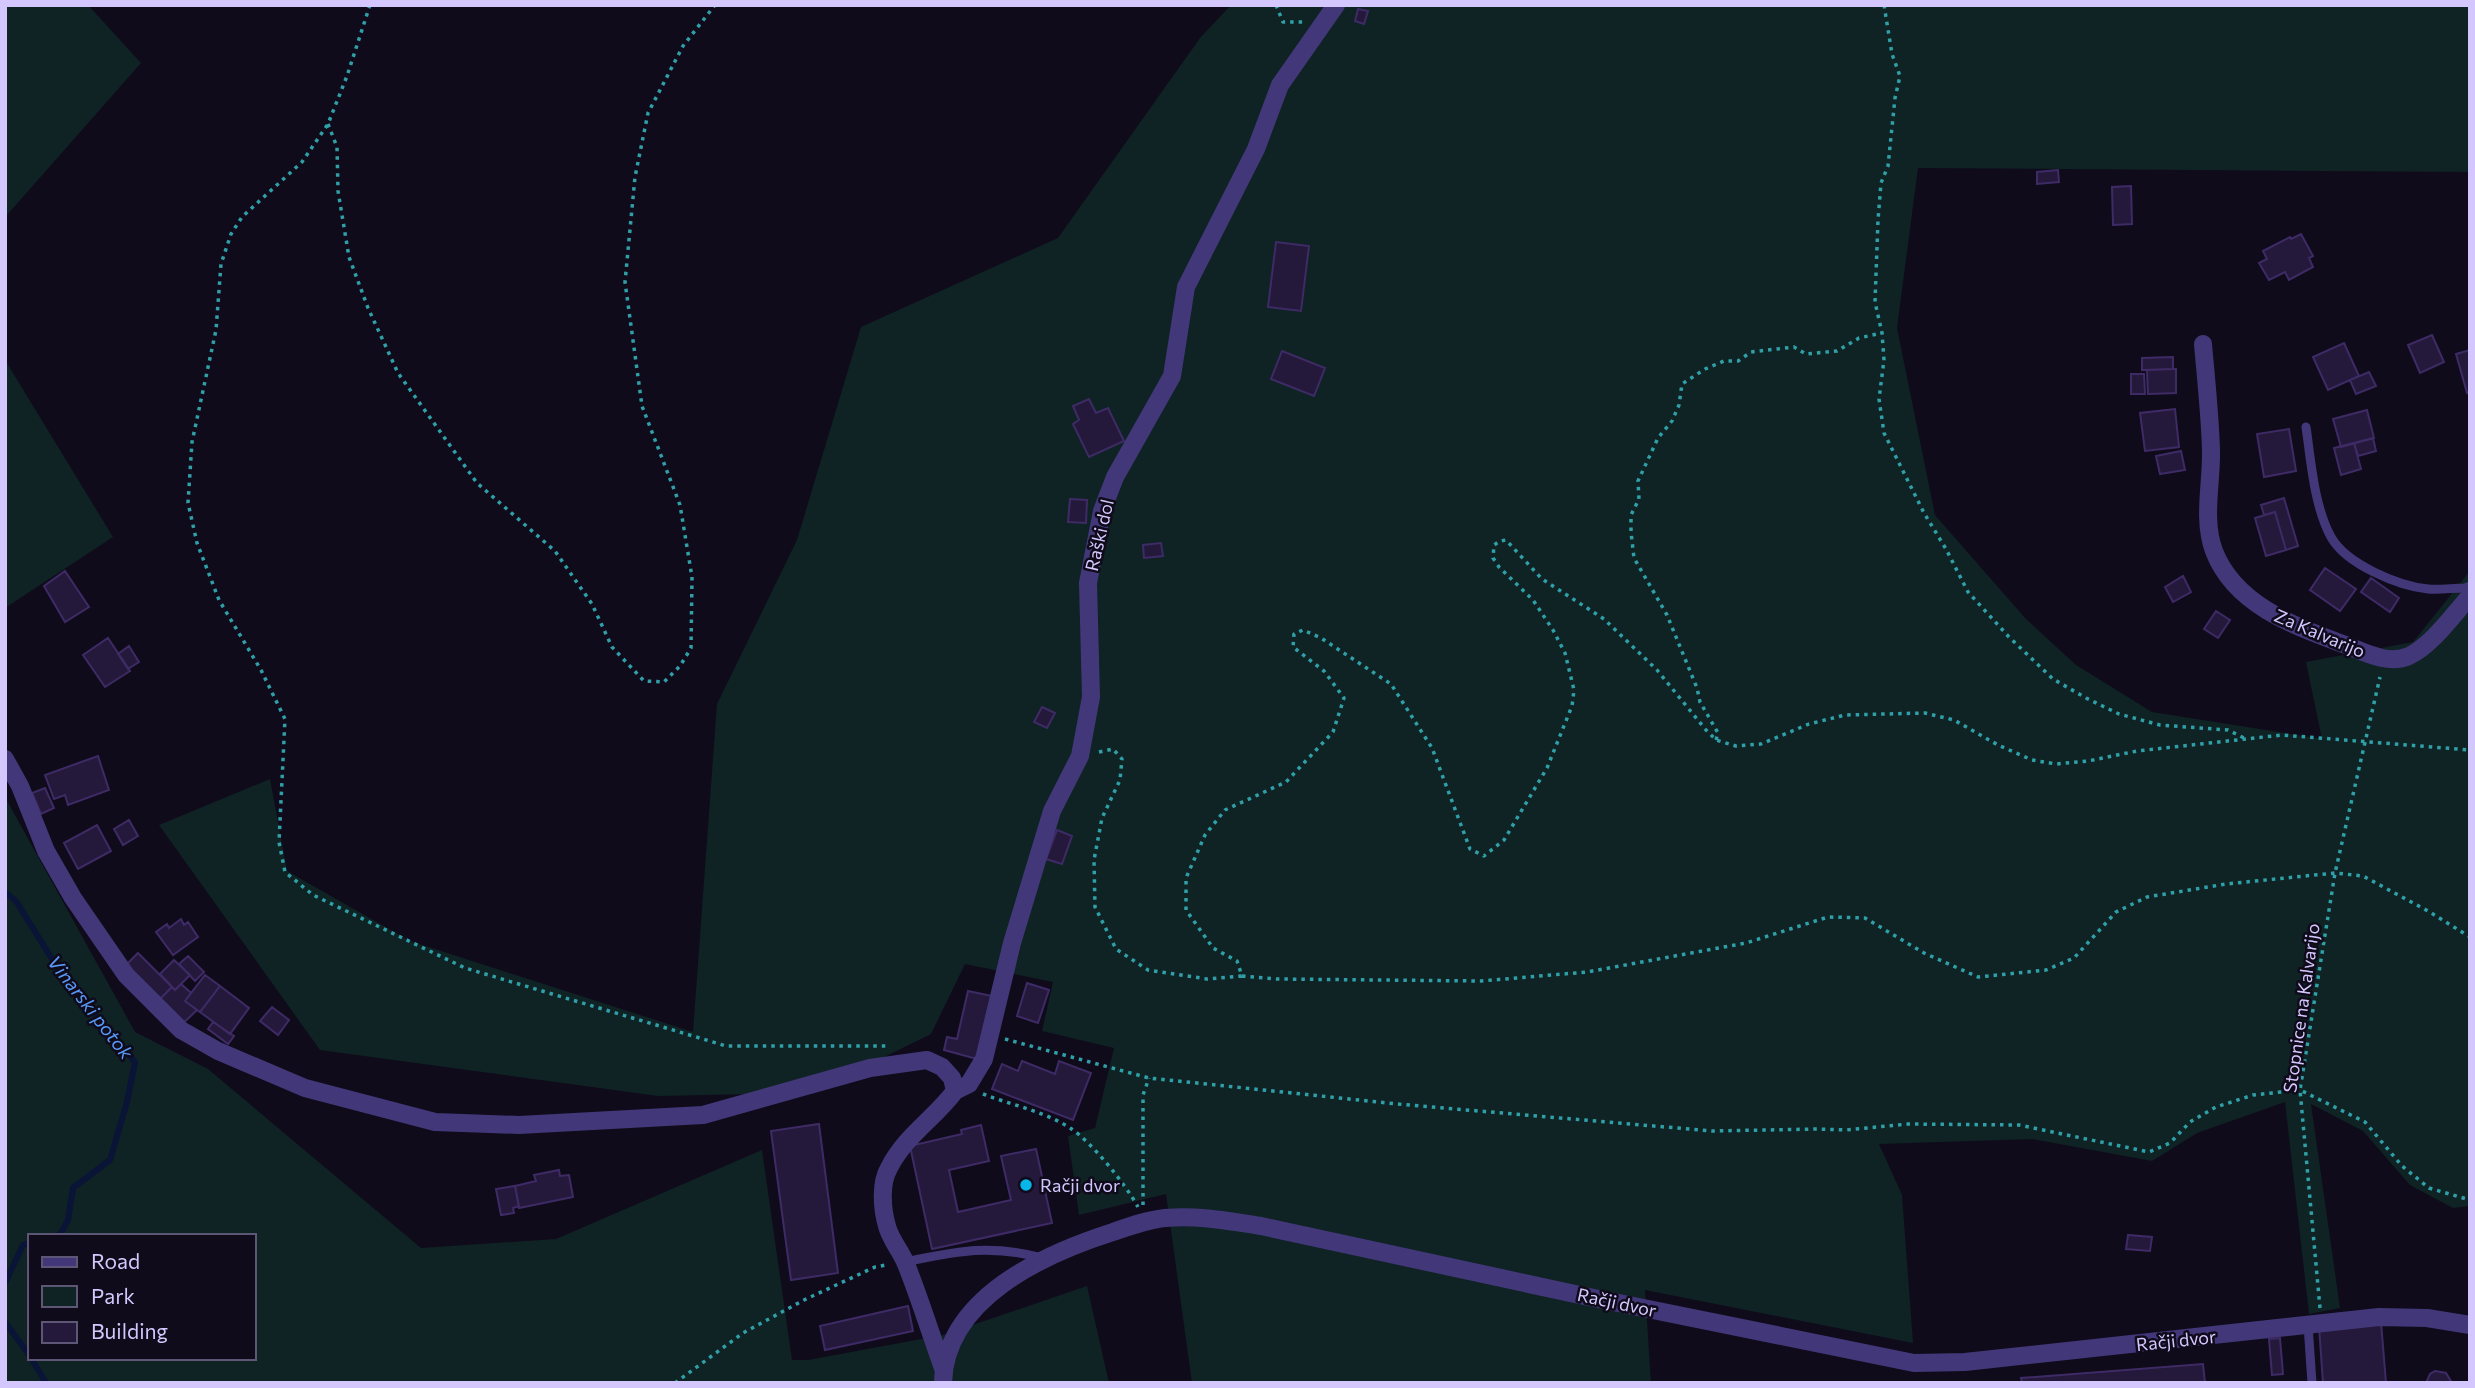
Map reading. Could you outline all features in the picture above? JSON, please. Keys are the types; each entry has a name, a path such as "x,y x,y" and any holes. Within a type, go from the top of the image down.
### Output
{"street":[{"name":"Raški dol","path":"944,1377 905,1262 887,1227 883,1200 887,1171 902,1145 919,1126 942,1108 984,1059 1012,943 1052,811 1080,756 1091,696 1088,583 1102,511 1115,477 1172,376 1186,287 1256,149 1280,86 1336,5"},
{"name":"Za Kalvarijo","path":"2203,344 2211,452 2208,510 2212,548 2223,572 2249,597 2281,620 2384,659 2408,656 2436,634 2470,596"},
{"path":"5,759 20,786 46,851 73,898 126,975 181,1030 218,1051 305,1088 435,1122 519,1125 703,1115 870,1068 927,1060 942,1067 962,1087"},
{"name":"Račji dvor","path":"944,1377 955,1337 970,1314 994,1290 1045,1258 1078,1243 1145,1221 1165,1218 1213,1218 1261,1226 1589,1297 1914,1363 1965,1362 2379,1317 2415,1318 2470,1325"}],"lane":[{"path":"2306,427 2316,494 2331,537 2351,560 2398,581 2427,589 2470,586"},
{"path":"905,1262 989,1248 1018,1251 1045,1258"},
{"path":"2312,1383 2315,1324"}],"path":[{"path":"370,5 328,124 302,162 242,217 231,234 221,264 216,330 192,442 188,503 197,543 219,600 261,670 285,719 279,842 285,872 313,895 465,968 690,1036 726,1046 890,1046"},
{"path":"328,124 337,147 338,191 349,257 368,308 398,373 477,483 555,551 592,604 612,647 644,681 664,681 680,666 691,648 692,577 680,505 642,406 625,282 635,177 648,113 683,46 715,5"},
{"path":"1276,5 1283,22 1300,21 1319,28"},
{"path":"1884,5 1892,54 1900,76 1888,166 1881,183 1878,220 1875,302 1882,333 1884,360 1879,399 1884,433 1968,592 2009,637 2053,679 2119,714 2160,725 2228,730 2248,740"},
{"path":"1716,740 1718,733 1700,702 1697,688 1667,615 1634,558 1631,515 1639,499 1638,481 1658,438 1672,421 1679,405 1682,384 1705,369 1724,361 1738,361 1751,352 1794,347 1806,354 1837,351 1859,338 1882,333"},
{"path":"1242,976 1237,961 1213,948 1186,910 1186,878 1205,835 1225,810 1286,782 1333,732 1344,698 1324,671 1293,647 1294,634 1303,630 1321,638 1391,684 1432,748 1470,849 1484,856 1504,840 1546,768 1572,706 1574,690 1565,653 1553,630 1532,600 1493,558 1494,545 1500,541 1506,540 1517,549 1542,579 1604,618 1657,670 1716,740 1736,746 1761,744 1810,724 1845,715 1925,713 1954,720 1998,745 2032,760 2056,764 2088,761 2137,751 2282,735 2470,750"},
{"name":"Stopnice na Kalvarijo","path":"2315,1324 2300,1090 2335,873 2384,659"},
{"path":"1080,756 1113,749 1122,759 1120,780 1102,818 1094,860 1095,907 1116,949 1147,970 1207,979 1242,976 1277,979 1481,981 1587,972 1746,943 1828,917 1865,918 1924,953 1978,977 2046,970 2074,958 2116,912 2147,897 2226,884 2335,873 2363,876 2470,937"},
{"path":"991,1034 1149,1078 1397,1104 1712,1132 1846,1130 1908,1124 2019,1125 2149,1152 2170,1143 2190,1122 2216,1107 2253,1096 2300,1090 2365,1122 2402,1166 2429,1188 2459,1199 2470,1200"},
{"path":"1145,1221 1142,1198 1143,1095 1149,1078"},
{"path":"962,1087 1029,1109 1071,1128 1130,1192 1145,1221"},
{"path":"675,1383 743,1333 804,1300 876,1267 905,1262"}],"green space":[{"path":"5,5 88,5 141,63 7,215 5,233"},
{"path":"1231,5 2470,5 2470,172 1918,168 1897,328 1935,515 2026,619 2076,665 2152,712 2322,739 2306,662 2413,642 2470,571 2470,1206 2453,1208 2410,1185 2363,1131 2311,1104 2340,1308 2309,1314 2285,1102 2197,1133 2152,1161 2032,1139 1879,1144 1902,1195 1913,1343 1645,1290 1651,1383 1192,1383 1166,1194 1079,1215 1068,1136 1095,1128 1114,1048 1042,1031 1053,982 965,964 931,1034 860,1069 754,1094 658,1096 320,1050 159,825 270,779 287,871 410,941 693,1032 717,704 797,540 861,327 1058,238 1200,38"},
{"path":"5,360 113,537 5,608"},
{"path":"5,797 135,1032 208,1069 421,1248 556,1239 762,1150 792,1360 808,1360 943,1335 1087,1286 1109,1383 5,1383"}],"building":[{"path":"1358,9 1368,11 1364,24 1355,21"},
{"path":"2058,170 2059,182 2037,184 2037,172"},
{"path":"2131,186 2132,224 2113,225 2112,187"},
{"path":"2301,234 2313,256 2309,258 2313,267 2289,280 2285,272 2269,280 2259,263 2267,259 2263,251"},
{"path":"1276,242 1309,246 1301,311 1268,307"},
{"path":"2432,335 2444,362 2420,373 2408,345"},
{"path":"2344,343 2359,376 2328,390 2313,357"},
{"path":"2470,350 2470,392 2467,393 2456,354"},
{"path":"1282,351 1325,368 1314,396 1271,379"},
{"path":"2173,357 2173,369 2142,370 2142,358"},
{"path":"2176,369 2176,393 2148,394 2147,370"},
{"path":"2369,372 2376,386 2356,394 2350,380"},
{"path":"2131,374 2144,374 2145,394 2131,394"},
{"path":"1089,399 1096,413 1108,408 1124,441 1089,457 1073,424 1079,420 1073,406"},
{"path":"2175,409 2179,447 2145,451 2140,413"},
{"path":"2367,410 2374,438 2341,447 2333,419"},
{"path":"2289,429 2296,471 2264,477 2257,434"},
{"path":"2373,438 2376,451 2358,456 2354,443"},
{"path":"2354,443 2361,469 2341,475 2334,448"},
{"path":"2181,451 2185,470 2160,474 2156,456"},
{"path":"2284,498 2298,546 2286,550 2275,512 2264,515 2261,505"},
{"path":"1070,499 1087,500 1086,523 1068,522"},
{"path":"2275,512 2286,550 2266,556 2255,518"},
{"path":"1161,543 1163,556 1144,558 1143,545"},
{"path":"2325,568 2356,589 2340,611 2310,590"},
{"path":"65,571 89,607 65,622 44,586"},
{"path":"2183,576 2191,592 2173,602 2165,587"},
{"path":"2371,578 2399,598 2390,612 2361,592"},
{"path":"2216,611 2230,620 2218,638 2204,629"},
{"path":"108,638 130,671 105,687 83,655"},
{"path":"129,646 139,662 128,669 118,654"},
{"path":"1042,707 1055,713 1047,728 1034,722"},
{"path":"98,756 109,790 68,805 65,795 54,799 45,775"},
{"path":"45,788 54,808 41,814 32,793"},
{"path":"129,820 138,836 123,845 114,829"},
{"path":"97,825 111,851 78,869 64,843"},
{"path":"1057,830 1072,836 1062,864 1046,859"},
{"path":"181,919 184,925 188,922 198,937 173,955 156,932 167,924 169,928"},
{"path":"138,953 172,987 158,1001 124,967"},
{"path":"188,956 204,972 195,981 179,964"},
{"path":"174,960 190,975 175,990 160,974"},
{"path":"205,975 220,986 200,1012 185,1001"},
{"path":"1027,983 1049,990 1038,1023 1017,1016"},
{"path":"181,984 191,993 185,1001 197,1010 179,1027 156,1003 172,987 175,990"},
{"path":"220,986 249,1008 230,1034 200,1012"},
{"path":"968,991 992,996 977,1059 944,1050 947,1037 957,1039"},
{"path":"272,1007 289,1020 278,1035 260,1021"},
{"path":"213,1022 234,1036 228,1044 208,1029"},
{"path":"1022,1061 1055,1074 1059,1061 1091,1073 1073,1120 992,1089 1002,1064 1018,1071"},
{"path":"819,1124 838,1273 791,1280 771,1131"},
{"name":"Račji dvor","path":"981,1125 989,1161 949,1170 958,1212 1011,1200 1001,1156 1036,1149 1052,1223 932,1249 910,1146 962,1134 961,1130"},
{"path":"559,1170 560,1176 569,1175 573,1197 519,1208 515,1186 536,1181 534,1175"},
{"path":"515,1186 519,1206 513,1208 514,1213 501,1215 496,1189"},
{"path":"2128,1235 2152,1237 2150,1251 2126,1249"},
{"path":"908,1306 913,1331 825,1350 820,1326"},
{"path":"2381,1322 2386,1383 2323,1383 2319,1326"},
{"path":"2280,1338 2283,1374 2272,1375 2269,1339"},
{"path":"2203,1364 2205,1383 2022,1383 2021,1378"},
{"path":"2435,1371 2446,1373 2452,1383 2426,1383 2430,1374"}],"waterway":[{"name":"Vinarski potok","path":"5,892 16,901 62,975 135,1062 127,1102 110,1160 73,1188 68,1220 61,1234"},
{"name":"Vinarski potok","path":"5,1283 23,1245 28,1244"},
{"name":"Vinarski potok","path":"5,1322 28,1353"},
{"name":"Vinarski potok","path":"32,1360 46,1383"}],"place":[{"name":"Račji dvor","path":"1026,1185"}]}
